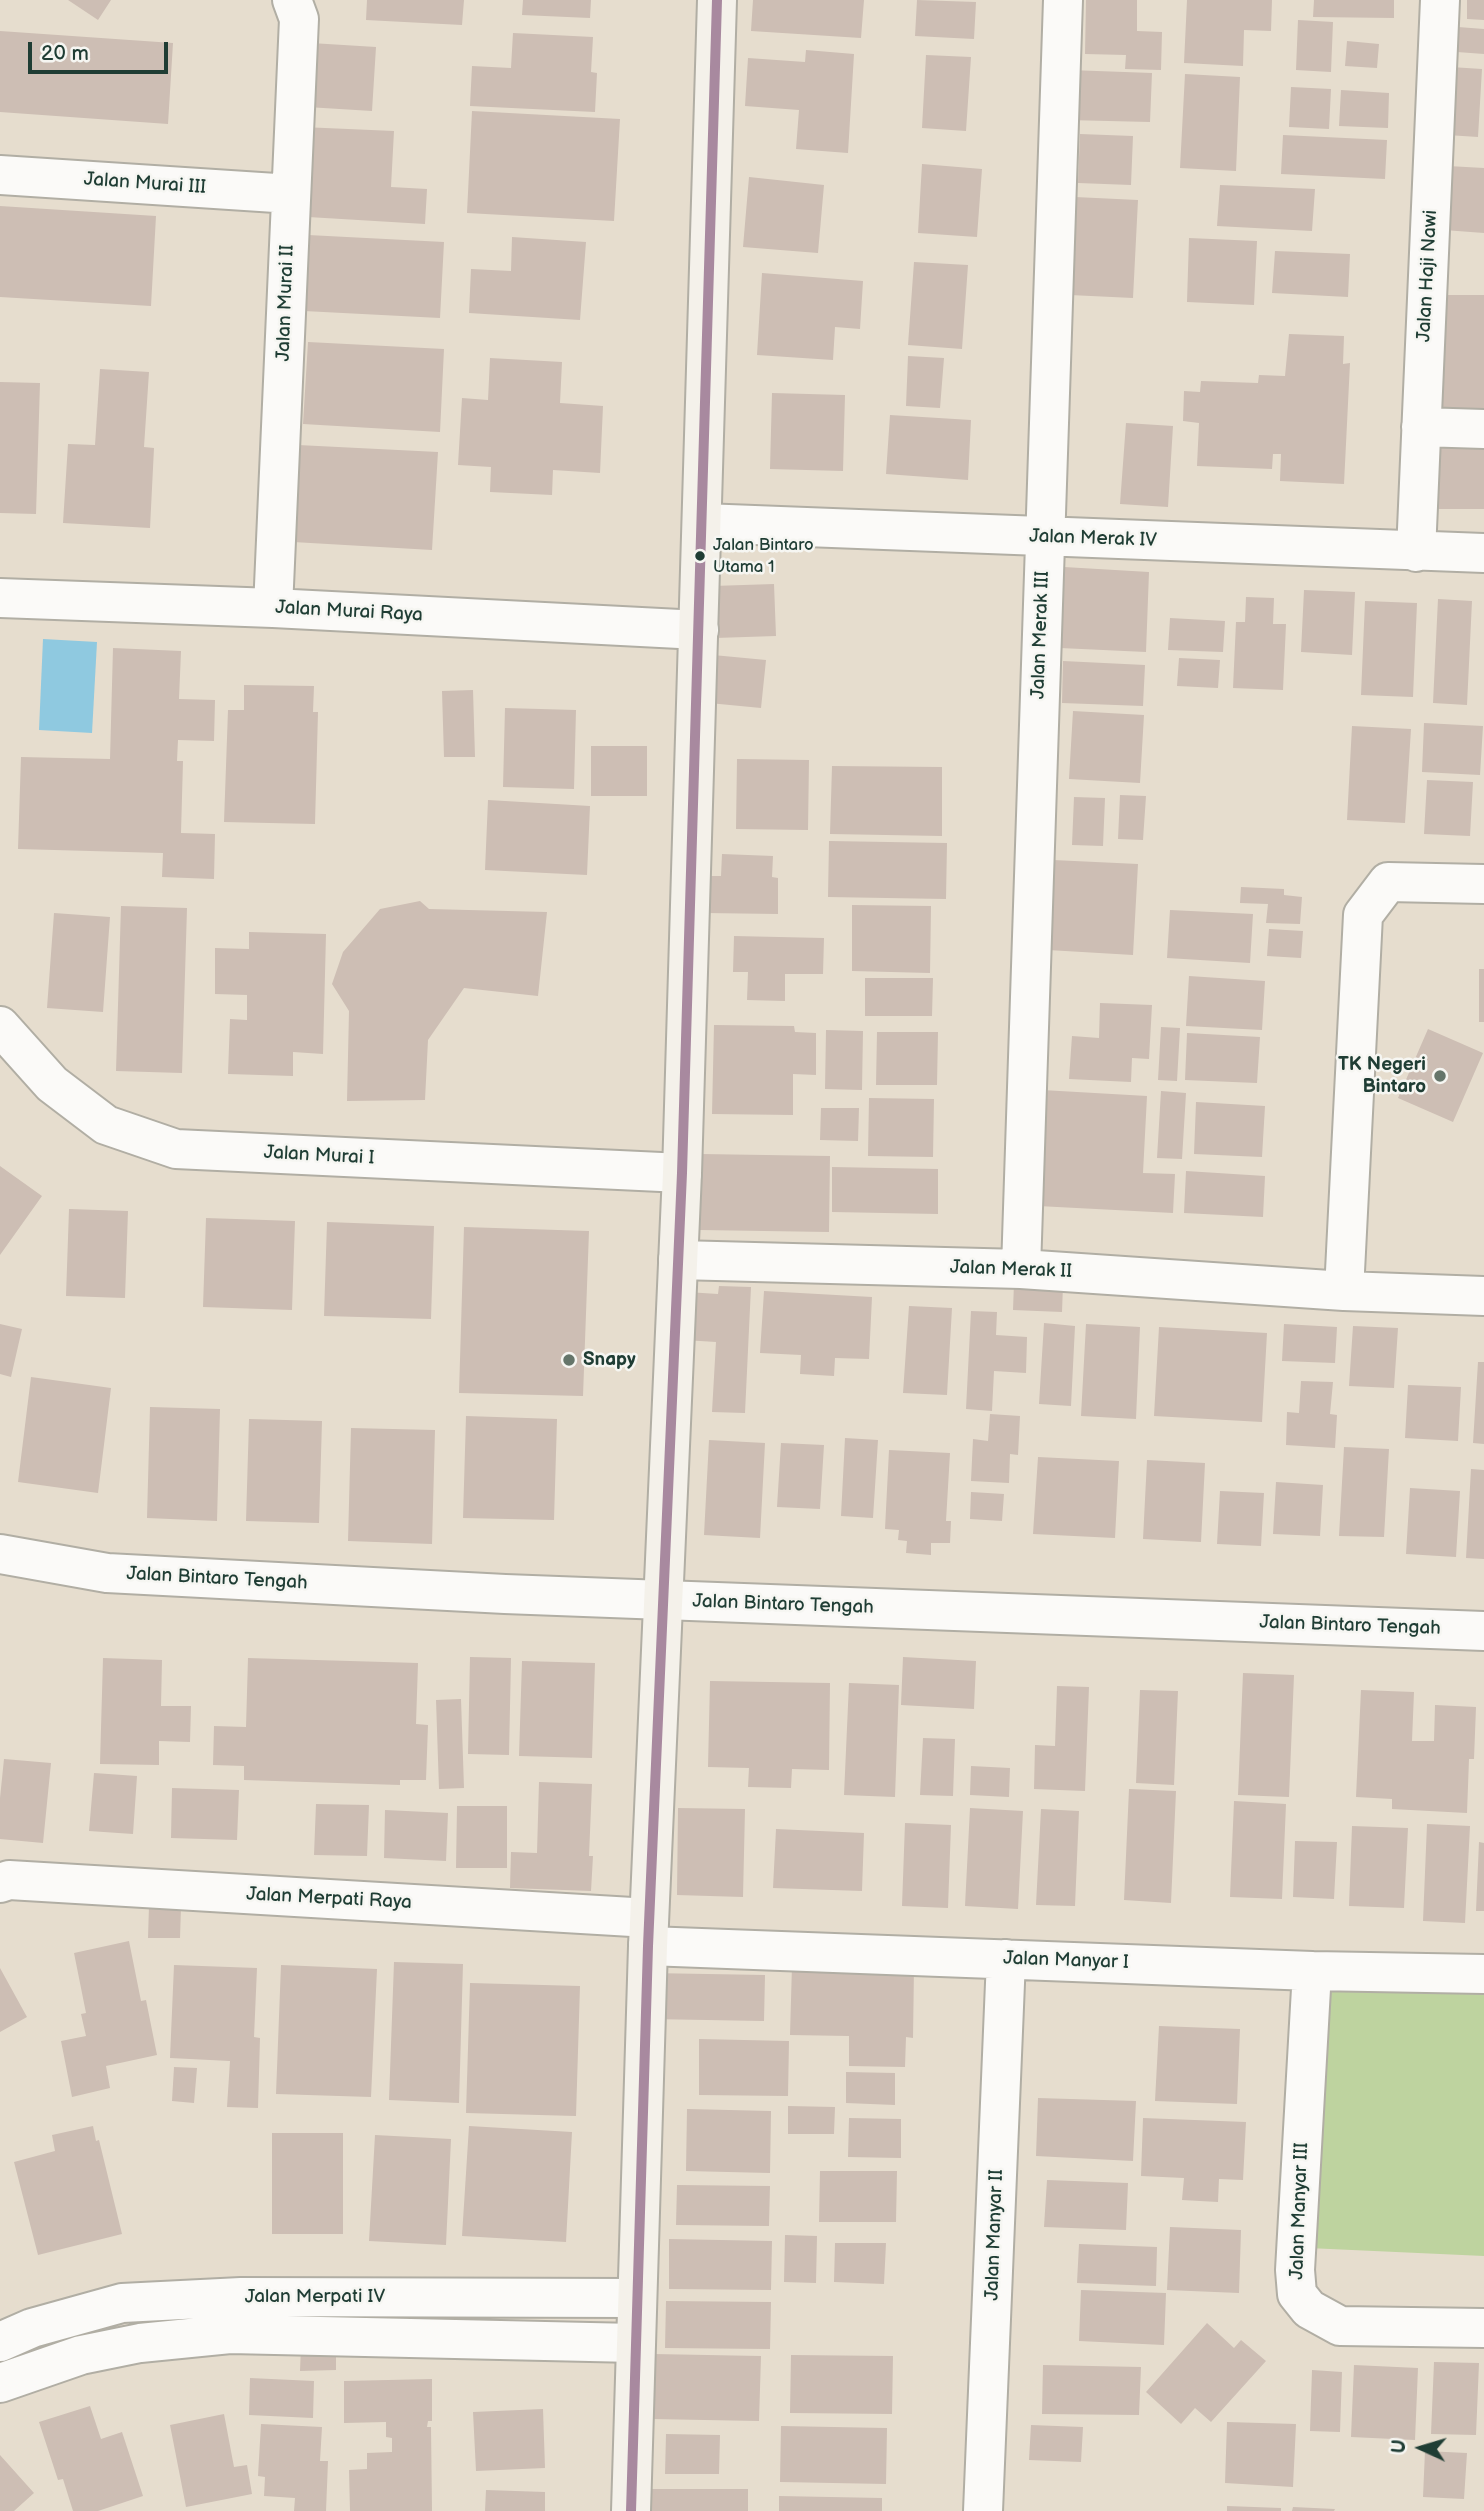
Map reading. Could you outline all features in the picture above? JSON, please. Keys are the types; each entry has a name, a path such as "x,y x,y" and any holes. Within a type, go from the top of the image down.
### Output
{"main road":[{"path":"631,2511 648,1932 682,1173 717,0"}],"street":[{"name":"Jalan Murai II","path":"273,608 299,19 292,0"},
{"name":"Jalan Merak III","path":"1021,1269 1063,0"},
{"name":"Jalan Haji Nawi","path":"1416,552 1440,0"},
{"name":"Jalan Murai III","path":"0,175 291,194"},
{"path":"1421,426 1484,429"},
{"name":"Jalan Merak IV","path":"702,523 1484,554"},
{"name":"Jalan Murai Raya","path":"0,598 273,608 699,630"},
{"path":"1344,1291 1363,915 1388,882 1484,884"},
{"name":"Jalan Murai I","path":"0,1026 52,1084 106,1125 176,1149 682,1173"},
{"name":"Jalan Merak II","path":"678,1260 1021,1269 1344,1291 1484,1296"},
{"name":"Jalan Bintaro Tengah","path":"0,1554 107,1573 664,1601 1484,1632"},
{"name":"Jalan Merpati Raya","path":"3,1880 648,1932"},
{"name":"Jalan Manyar I","path":"648,1932 1006,1959 1311,1971 1484,1974"},
{"name":"Jalan Manyar II","path":"983,2511 1006,1959"},
{"name":"Jalan Manyar III","path":"1311,1971 1295,2270 1297,2294 1309,2309 1340,2326 1484,2328"},
{"name":"Jalan Merpati IV","path":"0,2342 32,2328 121,2303 240,2297 636,2298"},
{"path":"63,2319 81,2355"},
{"name":"Jalan Merpati IV","path":"0,2383 81,2355 141,2343 230,2334 635,2343"}],"green space":[{"path":"1299,1955 1484,1964 1484,2256 1286,2247"}],"water":[{"path":"43,639 97,642 92,733 39,730"}],"building":[{"path":"68,0 111,0 98,20"},
{"path":"367,0 464,0 462,25 366,20"},
{"path":"523,0 591,0 590,18 522,15"},
{"path":"753,0 864,0 861,38 751,31"},
{"path":"917,0 976,2 974,39 915,36"},
{"path":"1086,0 1137,0 1137,31 1162,32 1161,70 1125,69 1126,55 1085,54"},
{"path":"1187,0 1272,0 1271,31 1244,30 1243,66 1184,63"},
{"path":"1314,0 1394,0 1394,18 1313,17"},
{"path":"1467,0 1484,0 1484,20 1467,19"},
{"path":"1298,20 1333,22 1331,72 1296,70"},
{"path":"1458,27 1484,29 1484,54 1457,52"},
{"path":"0,31 173,43 168,124 0,112"},
{"path":"513,33 593,37 591,72 597,73 595,112 470,106 472,66 511,68"},
{"path":"1347,41 1379,44 1377,68 1345,66"},
{"path":"311,43 376,47 372,111 307,107"},
{"path":"806,50 854,54 848,153 796,149 799,110 745,106 748,58 805,62"},
{"path":"926,55 971,57 966,131 922,128"},
{"path":"1451,67 1482,69 1478,137 1447,135"},
{"path":"1069,70 1152,73 1150,122 1067,120"},
{"path":"1185,74 1240,77 1236,171 1180,168"},
{"path":"1291,87 1331,89 1329,129 1289,127"},
{"path":"1341,90 1389,93 1388,128 1339,126"},
{"path":"472,111 620,119 614,221 467,213"},
{"path":"302,127 394,131 391,187 427,189 425,224 308,217"},
{"path":"1080,134 1133,136 1131,185 1078,183"},
{"path":"1283,135 1387,140 1385,179 1281,174"},
{"path":"922,164 982,169 977,237 918,233"},
{"path":"1448,166 1484,168 1484,233 1444,230"},
{"path":"749,177 824,185 818,253 743,247"},
{"path":"1220,185 1315,189 1312,231 1217,226"},
{"path":"1075,197 1138,200 1133,298 1070,295"},
{"path":"0,206 156,216 151,306 0,297"},
{"path":"308,235 444,242 440,318 304,311"},
{"path":"512,237 586,242 580,320 469,313 471,269 511,271"},
{"path":"1189,238 1257,241 1254,305 1187,302"},
{"path":"1275,251 1350,254 1348,297 1272,293"},
{"path":"914,262 968,265 962,349 908,345"},
{"path":"762,273 863,281 860,329 835,327 833,360 757,355"},
{"path":"1444,295 1484,295 1484,410 1442,409"},
{"path":"1289,334 1344,336 1343,364 1350,363 1344,484 1280,481 1281,454 1273,454 1272,469 1197,466 1199,423 1183,421 1184,391 1200,392 1201,381 1258,383 1259,375 1285,376"},
{"path":"308,342 444,349 440,432 303,424"},
{"path":"908,356 944,358 940,408 906,406"},
{"path":"490,358 562,362 560,403 603,406 600,473 553,470 552,495 490,492 491,467 458,465 462,398 488,400"},
{"path":"100,369 149,372 144,447 154,448 150,528 63,523 68,444 95,445"},
{"path":"0,382 40,383 36,514 0,513"},
{"path":"772,393 845,395 843,471 770,469"},
{"path":"890,415 971,420 968,480 886,474"},
{"path":"1126,423 1173,426 1168,507 1120,504"},
{"path":"1423,438 1484,440 1484,509 1422,509"},
{"path":"298,445 438,452 432,550 293,542"},
{"path":"1064,567 1149,572 1146,652 1060,648"},
{"path":"774,584 776,636 715,638 713,586"},
{"path":"1304,590 1355,592 1352,655 1301,652"},
{"path":"1246,597 1274,598 1273,624 1286,624 1283,690 1233,688 1236,622 1245,622"},
{"path":"1438,599 1472,601 1467,705 1433,703"},
{"path":"1365,601 1417,603 1413,697 1361,695"},
{"path":"1170,618 1225,621 1223,652 1168,650"},
{"path":"113,648 181,651 179,699 215,700 214,741 178,740 177,761 183,761 181,833 215,834 214,879 162,877 163,853 18,849 21,757 110,759"},
{"path":"713,655 766,660 761,708 709,703"},
{"path":"1179,658 1220,660 1218,688 1177,686"},
{"path":"1063,661 1145,665 1143,706 1062,703"},
{"path":"244,685 314,686 313,712 318,712 315,824 224,822 228,710 244,710"},
{"path":"473,690 475,757 444,757 442,691"},
{"path":"505,708 576,710 574,789 503,787"},
{"path":"1073,711 1144,715 1140,783 1069,779"},
{"path":"1424,723 1483,726 1480,775 1422,772"},
{"path":"1352,726 1411,729 1405,823 1347,820"},
{"path":"591,746 647,746 647,796 591,796"},
{"path":"737,759 809,760 808,830 736,829"},
{"path":"832,766 942,767 942,836 830,834"},
{"path":"1427,780 1473,782 1470,836 1424,834"},
{"path":"1120,795 1146,796 1143,840 1118,839"},
{"path":"1074,797 1105,798 1103,846 1072,845"},
{"path":"488,800 590,806 587,875 485,870"},
{"path":"829,841 947,843 946,899 828,897"},
{"path":"722,854 773,856 772,877 778,878 778,914 705,913 706,876 721,876"},
{"path":"1053,860 1138,864 1133,955 1048,950"},
{"path":"1241,887 1284,889 1284,895 1302,897 1300,924 1266,923 1268,904 1240,903"},
{"path":"420,901 429,909 547,912 538,996 464,988 428,1040 425,1100 347,1101 349,1011 332,984 343,952 380,909"},
{"path":"852,905 931,906 930,973 852,971"},
{"path":"121,906 187,908 182,1073 116,1071"},
{"path":"1170,910 1253,914 1250,963 1167,958"},
{"path":"54,913 110,917 103,1012 47,1008"},
{"path":"1269,929 1303,931 1301,958 1267,956"},
{"path":"249,932 326,934 323,1054 293,1052 293,1076 228,1074 230,1019 247,1020 247,995 215,994 215,948 249,949"},
{"path":"734,936 824,938 823,974 785,974 785,1001 747,1000 748,972 733,972"},
{"path":"1479,969 1484,969 1484,1022 1479,1022"},
{"path":"1189,976 1265,981 1262,1030 1186,1026"},
{"path":"865,978 933,978 932,1016 865,1016"},
{"path":"1100,1003 1152,1005 1149,1059 1132,1058 1131,1082 1069,1079 1072,1036 1099,1038"},
{"path":"714,1025 794,1026 795,1032 816,1033 816,1075 793,1074 793,1115 712,1114"},
{"path":"1161,1027 1180,1028 1177,1081 1158,1080"},
{"name":"TK Negeri Bintaro","path":"1428,1029 1483,1053 1453,1122 1398,1098"},
{"path":"826,1030 863,1031 862,1090 825,1089"},
{"path":"877,1032 938,1032 937,1085 876,1085"},
{"path":"1187,1033 1260,1037 1257,1083 1185,1080"},
{"path":"1042,1090 1147,1096 1143,1173 1175,1174 1173,1213 1038,1206"},
{"path":"1161,1091 1186,1093 1182,1159 1157,1158"},
{"path":"869,1098 934,1099 933,1157 868,1156"},
{"path":"1196,1102 1265,1106 1262,1157 1194,1154"},
{"path":"821,1108 859,1108 858,1141 820,1140"},
{"path":"701,1154 830,1156 829,1232 700,1230"},
{"path":"0,1166 42,1196 0,1255"},
{"path":"832,1167 938,1169 938,1214 832,1212"},
{"path":"1186,1171 1265,1176 1263,1217 1184,1213"},
{"path":"69,1209 128,1211 125,1298 66,1296"},
{"path":"206,1218 295,1221 292,1310 203,1307"},
{"path":"327,1222 434,1226 431,1319 324,1316"},
{"path":"464,1227 589,1231 583,1396 459,1393"},
{"path":"1014,1283 1063,1285 1062,1312 1013,1310"},
{"path":"719,1286 751,1287 745,1413 712,1412 716,1342 684,1340 687,1292 718,1294"},
{"path":"764,1291 872,1297 869,1359 835,1358 834,1376 800,1374 801,1355 760,1353"},
{"path":"909,1306 952,1308 947,1395 903,1393"},
{"path":"971,1311 997,1312 996,1335 1027,1337 1026,1373 994,1371 992,1411 966,1409"},
{"path":"1044,1323 1075,1326 1071,1406 1039,1404"},
{"path":"0,1324 22,1329 11,1377 0,1374"},
{"path":"1086,1324 1140,1327 1136,1419 1081,1416"},
{"path":"1284,1324 1337,1327 1335,1363 1282,1361"},
{"path":"1353,1326 1398,1328 1394,1388 1349,1386"},
{"path":"1159,1327 1267,1333 1262,1422 1154,1416"},
{"path":"1478,1362 1484,1362 1484,1444 1473,1443"},
{"path":"31,1377 111,1388 98,1493 18,1482"},
{"path":"1301,1381 1333,1382 1330,1414 1337,1415 1335,1448 1286,1445 1287,1412 1299,1413"},
{"path":"1408,1385 1461,1387 1458,1441 1405,1438"},
{"path":"150,1407 220,1409 217,1521 147,1518"},
{"path":"990,1414 1020,1416 1018,1455 1010,1454 1009,1483 971,1481 973,1439 988,1441"},
{"path":"466,1416 557,1419 554,1520 463,1518"},
{"path":"249,1419 322,1421 319,1523 246,1521"},
{"path":"351,1428 435,1430 432,1544 348,1541"},
{"path":"845,1438 878,1440 873,1518 841,1516"},
{"path":"709,1440 765,1443 760,1538 704,1535"},
{"path":"781,1443 824,1445 820,1509 777,1507"},
{"path":"1344,1447 1389,1449 1384,1537 1339,1536"},
{"path":"889,1450 950,1453 946,1521 951,1521 950,1543 931,1543 931,1555 906,1553 907,1541 898,1540 899,1530 885,1529"},
{"path":"1038,1457 1119,1461 1115,1538 1033,1534"},
{"path":"1147,1460 1205,1463 1201,1542 1143,1539"},
{"path":"1471,1469 1484,1470 1484,1559 1466,1558"},
{"path":"1276,1482 1323,1485 1320,1536 1273,1534"},
{"path":"1410,1488 1460,1491 1456,1557 1406,1554"},
{"path":"1220,1491 1264,1493 1261,1546 1217,1544"},
{"path":"971,1492 1004,1494 1002,1521 970,1519"},
{"path":"470,1657 511,1658 509,1755 468,1754"},
{"path":"903,1657 976,1661 974,1709 901,1705"},
{"path":"103,1658 162,1660 161,1706 191,1706 190,1742 159,1741 159,1765 100,1764"},
{"path":"248,1658 418,1663 416,1724 428,1725 426,1780 400,1780 400,1785 244,1780 244,1766 213,1765 214,1726 246,1727"},
{"path":"522,1661 595,1663 592,1758 519,1756"},
{"path":"1243,1673 1294,1675 1289,1797 1238,1795"},
{"path":"710,1681 830,1683 829,1770 792,1769 791,1788 748,1787 749,1768 708,1767"},
{"path":"849,1683 899,1685 895,1797 844,1795"},
{"path":"1057,1686 1089,1687 1085,1791 1034,1789 1035,1745 1055,1746"},
{"path":"1140,1690 1178,1691 1174,1785 1136,1783"},
{"path":"1361,1690 1414,1692 1412,1741 1434,1741 1435,1705 1476,1707 1474,1759 1469,1759 1467,1813 1392,1809 1392,1799 1356,1797"},
{"path":"461,1699 464,1788 439,1789 436,1700"},
{"path":"923,1738 955,1739 953,1796 920,1795"},
{"path":"4,1759 51,1763 43,1843 0,1839"},
{"path":"971,1766 1010,1768 1009,1797 970,1795"},
{"path":"94,1773 137,1776 133,1834 89,1831"},
{"path":"539,1782 592,1784 589,1856 593,1856 591,1891 510,1888 511,1852 537,1853"},
{"path":"172,1788 239,1790 237,1840 171,1838"},
{"path":"1129,1789 1176,1791 1171,1903 1124,1900"},
{"path":"1234,1801 1286,1804 1282,1899 1230,1897"},
{"path":"316,1804 369,1805 367,1856 314,1855"},
{"path":"457,1806 507,1806 507,1868 456,1868"},
{"path":"678,1808 745,1809 743,1897 677,1895"},
{"path":"970,1808 1023,1811 1018,1909 965,1906"},
{"path":"1041,1809 1079,1811 1075,1906 1036,1905"},
{"path":"385,1810 448,1813 446,1861 384,1858"},
{"path":"905,1823 951,1825 948,1908 902,1906"},
{"path":"1427,1824 1470,1826 1465,1923 1423,1921"},
{"path":"1352,1826 1408,1828 1404,1908 1349,1906"},
{"path":"776,1829 864,1833 862,1891 773,1888"},
{"path":"1295,1841 1337,1842 1334,1899 1293,1897"},
{"path":"1479,1842 1484,1843 1484,1911 1476,1911"},
{"path":"149,1906 181,1907 180,1938 148,1938"},
{"path":"129,1941 141,2001 146,2000 157,2055 106,2066 110,2088 72,2097 61,2041 86,2036 81,2014 86,2013 74,1953"},
{"path":"394,1962 463,1964 459,2103 389,2100"},
{"path":"174,1965 257,1968 254,2037 260,2038 258,2108 227,2107 230,2061 170,2058"},
{"path":"281,1965 377,1969 371,2097 276,2094"},
{"path":"792,1965 914,1967 913,2038 906,2037 905,2067 849,2066 849,2036 790,2035"},
{"path":"0,1968 27,2017 0,2032"},
{"path":"650,1973 765,1975 764,2021 649,2019"},
{"path":"470,1983 580,1986 576,2116 466,2113"},
{"path":"1159,2026 1240,2029 1237,2104 1155,2101"},
{"path":"699,2039 789,2041 788,2096 699,2095"},
{"path":"174,2067 197,2068 194,2103 172,2101"},
{"path":"846,2072 895,2073 895,2105 846,2103"},
{"path":"1038,2098 1136,2101 1133,2161 1036,2156"},
{"path":"788,2106 835,2107 834,2134 788,2134"},
{"path":"687,2109 771,2111 770,2173 686,2171"},
{"path":"849,2118 901,2119 901,2158 848,2157"},
{"path":"1143,2118 1246,2122 1243,2180 1219,2179 1218,2202 1182,2200 1184,2178 1141,2176"},
{"path":"93,2126 96,2141 99,2140 122,2234 38,2255 14,2162 55,2151 52,2135"},
{"path":"469,2126 572,2132 566,2242 462,2236"},
{"path":"272,2133 343,2133 343,2234 272,2234"},
{"path":"375,2135 451,2139 446,2245 369,2241"},
{"path":"820,2171 897,2171 896,2222 819,2222"},
{"path":"1047,2180 1128,2183 1126,2230 1044,2227"},
{"path":"677,2185 770,2186 769,2226 676,2225"},
{"path":"1170,2227 1241,2230 1239,2293 1167,2290"},
{"path":"785,2235 817,2236 816,2283 784,2282"},
{"path":"669,2239 772,2241 771,2290 669,2289"},
{"path":"835,2243 886,2243 884,2284 834,2282"},
{"path":"1079,2244 1157,2247 1156,2286 1077,2283"},
{"path":"1081,2290 1166,2293 1164,2345 1079,2341"},
{"path":"666,2301 771,2302 770,2349 665,2348"},
{"path":"1207,2323 1234,2348 1241,2340 1266,2361 1211,2422 1195,2408 1181,2424 1146,2392"},
{"path":"336,2345 336,2370 300,2371 301,2346"},
{"path":"653,2354 761,2356 759,2421 651,2419"},
{"path":"791,2355 893,2356 892,2414 790,2413"},
{"path":"1434,2362 1479,2363 1476,2435 1431,2434"},
{"path":"1043,2365 1141,2367 1139,2415 1042,2414"},
{"path":"1354,2365 1418,2368 1415,2440 1351,2437"},
{"path":"1312,2370 1342,2372 1340,2432 1310,2431"},
{"path":"250,2378 314,2381 313,2418 249,2415"},
{"path":"432,2379 432,2421 428,2421 427,2427 431,2427 432,2511 350,2511 349,2470 367,2469 367,2453 392,2452 392,2438 386,2437 386,2422 344,2423 344,2381"},
{"path":"90,2406 101,2439 122,2432 143,2496 98,2511 73,2511 63,2479 58,2480 39,2422"},
{"path":"543,2409 545,2468 476,2471 473,2412"},
{"path":"224,2414 234,2467 247,2465 252,2494 186,2507 170,2425"},
{"path":"1227,2422 1296,2424 1293,2487 1225,2483"},
{"path":"261,2424 322,2427 320,2461 328,2461 326,2511 294,2511 295,2498 264,2496 265,2477 258,2476"},
{"path":"1031,2425 1083,2427 1081,2462 1029,2460"},
{"path":"781,2426 887,2428 886,2484 780,2482"},
{"path":"666,2434 720,2435 719,2474 665,2474"},
{"path":"1425,2451 1467,2453 1464,2499 1423,2497"},
{"path":"0,2455 34,2493 14,2511 0,2511"},
{"path":"643,2489 748,2489 748,2511 643,2511"},
{"path":"486,2490 545,2492 545,2511 485,2511"},
{"path":"779,2496 882,2498 882,2511 779,2511"},
{"path":"1227,2506 1281,2508 1281,2511 1227,2511"},
{"path":"1293,2507 1335,2509 1292,2511"}],"transit line":[{"path":"631,2511 648,1946 682,1173 717,0"}],"place":[{"name":"Jalan Bintaro Utama 1","path":"700,556"},
{"name":"TK Negeri Bintaro","path":"1440,1076"},
{"name":"Snapy","path":"569,1360"}]}
